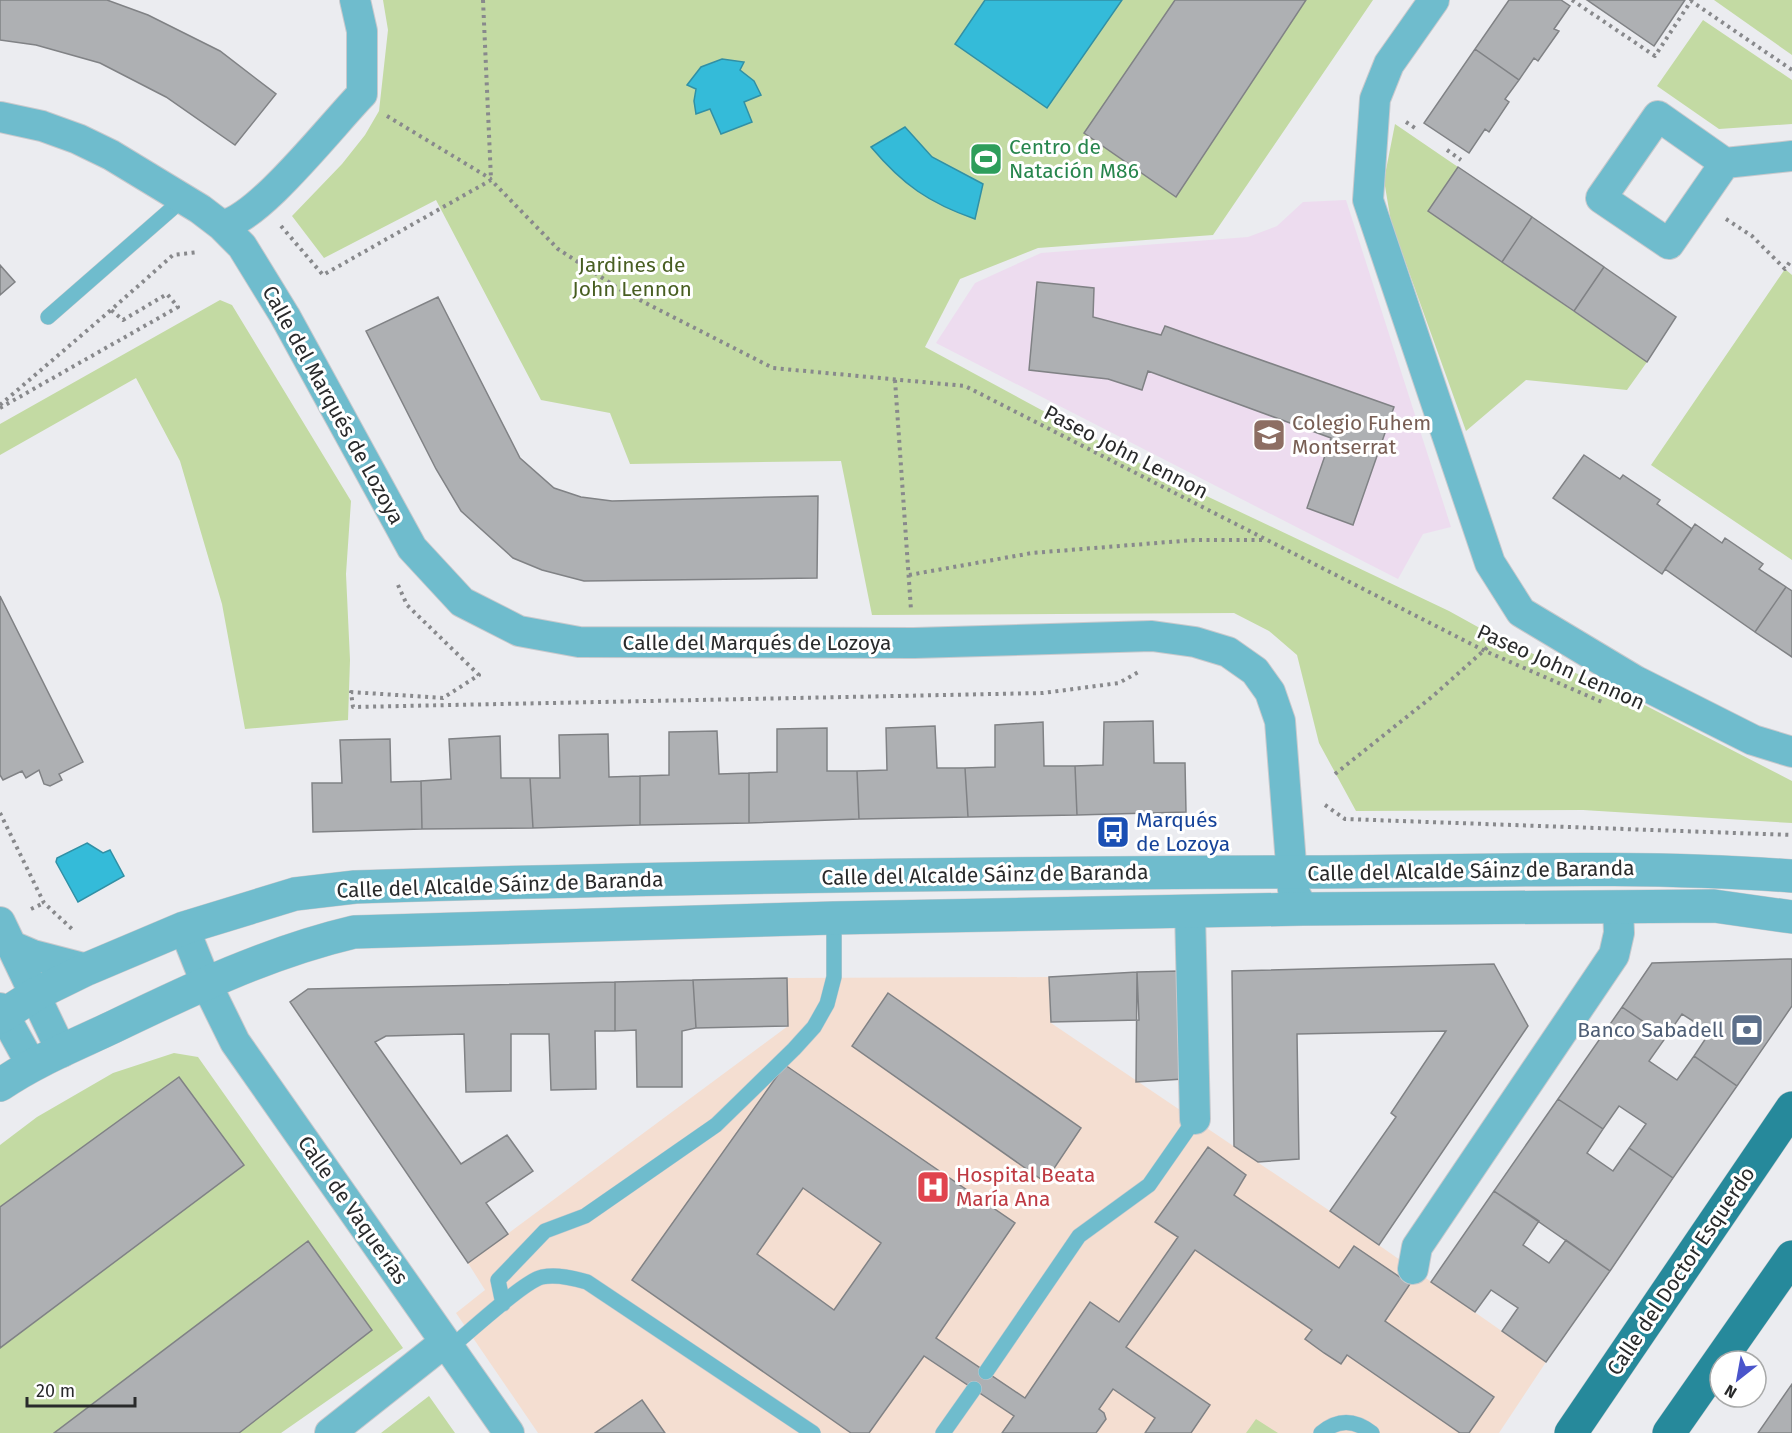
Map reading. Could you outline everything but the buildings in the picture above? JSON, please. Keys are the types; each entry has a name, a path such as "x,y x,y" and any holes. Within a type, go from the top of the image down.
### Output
{"main road":[{"name":"Calle del Doctor Esquerdo","path":"1571,1433 1792,1108"},
{"path":"1669,1433 1792,1257"}],"street":[{"path":"221,225 230,225 247,214 290,174 362,94 362,31 355,0"},
{"path":"1434,0 1389,64 1375,99 1368,200 1490,563 1521,612 1647,686 1753,740 1792,752"},
{"name":"Calle del Marqués de Lozoya","path":"0,117 42,126 78,139 111,155 221,225 242,246 285,316 412,548 462,602 519,631 579,642 914,643 1152,636 1195,642 1228,652 1255,671 1270,692 1280,721 1293,890 1303,909"},
{"path":"1725,163 1792,156"},
{"name":"Calle del Alcalde Sáinz de Baranda","path":"1,1013 96,966 184,928 295,894 355,887 1107,872 1606,868 1699,869 1792,876"},
{"name":"Calle del Alcalde Sáinz de Baranda","path":"0,1085 32,1066 206,982 304,944 354,932 834,918 1303,909 1714,906 1792,917"},
{"name":"Calle del Alcalde Sáinz de Baranda","path":"1413,1269 1417,1247 1614,955 1619,933 1618,907"},
{"path":"1190,912 1195,1119"},
{"path":"184,928 206,982"},
{"path":"6,934 33,955 96,966"},
{"path":"6,934 62,1052"},
{"name":"Calle de Vaquerías","path":"206,982 235,1042 509,1433"},
{"path":"1,1013 32,1066"},
{"path":"330,1433 447,1345"}],"lane":[{"path":"48,317 183,199"},
{"path":"503,1304 498,1280 545,1231 585,1216 716,1125 814,1027 827,1004 834,977 834,918"},
{"path":"986,1372 1079,1236 1149,1185 1195,1119"},
{"path":"447,1345 540,1277 568,1276 587,1282 813,1433"},
{"path":"944,1433 974,1389"},
{"path":"1321,1433 1333,1424 1345,1421 1363,1426 1372,1433"}],"path":[{"path":"0,406 173,255 242,246 274,218 323,275 491,180 483,0"},
{"path":"1572,0 1654,56 1692,1 1792,70"},
{"name":"Paseo John Lennon","path":"362,94 379,111 491,180 558,249 624,292 773,368 965,386 1485,651 1611,706"},
{"path":"1447,150 1461,160"},
{"path":"1724,218 1752,236 1785,269 1792,259"},
{"path":"0,406 178,307 167,294 123,321 111,310"},
{"path":"895,380 914,643"},
{"path":"909,575 1032,553 1194,540 1266,540"},
{"path":"1335,774 1485,651"},
{"path":"443,698 351,692 353,707 1043,693 1119,683 1144,669"},
{"path":"1325,805 1345,819 1792,835"},
{"path":"0,813 44,903 96,966"}],"shaded area":[{"name":"Colegio Fuhem Montserrat","path":"1346,200 1451,527 1423,534 1398,579 936,343 975,283 1041,253 1248,237 1277,226 1303,202"},
{"name":"Hospital Beata María Ana","path":"1049,977 1051,1023 1330,1211 1546,1362 1499,1433 538,1433 456,1313 485,1290 468,1263 788,1026 787,978"}],"green space":[{"name":"Jardines de John Lennon","path":"383,0 1373,0 1213,235 1038,248 960,279 925,347 1158,473 1449,611 1496,637 1629,697 1792,781 1792,823 1583,810 1356,811 1319,743 1297,655 1269,631 1234,613 872,615 841,461 630,464 610,413 541,400 436,200 324,258 292,216 342,164 365,135 379,111 388,30"},
{"path":"1714,0 1792,0 1792,55"},
{"path":"1703,20 1792,80 1792,124 1719,129 1657,86"},
{"path":"1395,124 1458,167 1428,211 1647,362 1627,390 1526,380 1466,431 1391,222 1384,180"},
{"path":"1785,269 1792,275 1792,560 1651,465"},
{"path":"220,300 232,305 351,501 346,574 350,660 348,720 245,729 222,604 180,461 136,378 0,455 0,424"},
{"path":"174,1053 198,1057 403,1348 281,1433 0,1433 0,1145 37,1117 113,1073"},
{"path":"429,1396 455,1433 381,1433"},
{"path":"1256,1419 1278,1433 1246,1433"}],"water":[{"path":"985,0 1122,0 1047,108 955,44"},
{"path":"722,59 744,62 740,70 754,81 761,95 744,102 752,122 721,134 710,109 696,114 694,101 696,89 687,85 701,67"},
{"path":"905,127 932,157 983,184 975,219 944,206 918,191 894,172 871,147"},
{"path":"87,843 103,853 110,850 124,876 78,902 56,862 57,858"}],"place":[{"name":"Centro de Natación M86","path":"986,159"},
{"name":"Colegio Fuhem Montserrat","path":"1269,435"},
{"name":"Marqués de Lozoya","path":"1113,832"},
{"name":"Banco Sabadell","path":"1747,1030"},
{"name":"Hospital Beata María Ana","path":"933,1187"}]}
